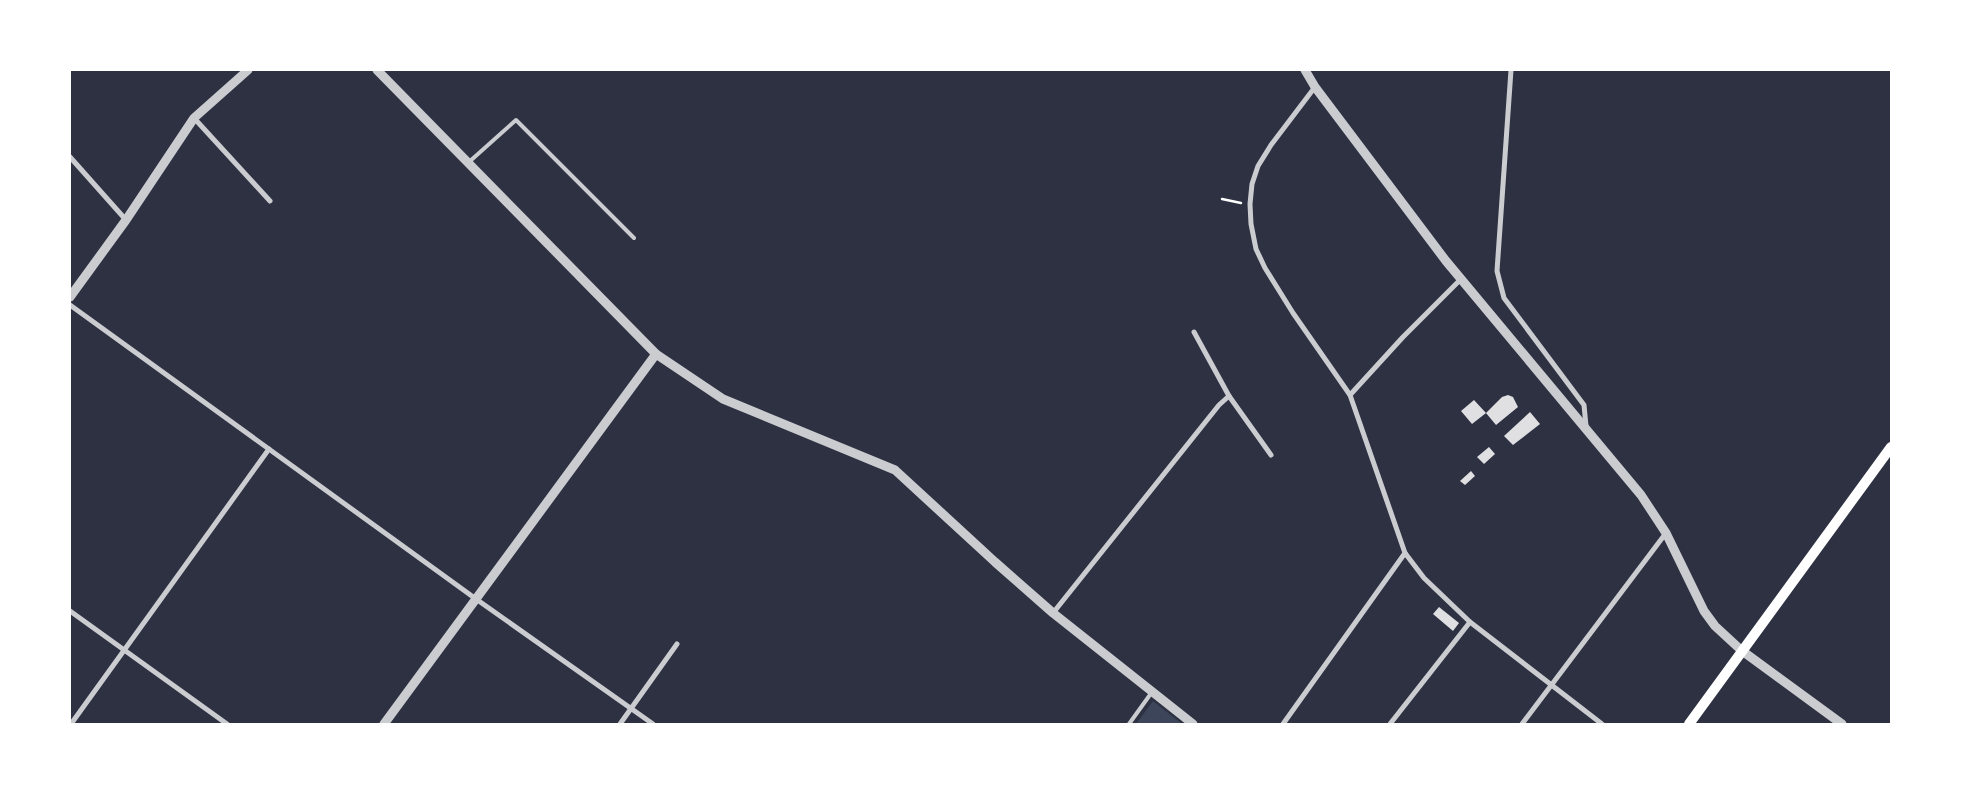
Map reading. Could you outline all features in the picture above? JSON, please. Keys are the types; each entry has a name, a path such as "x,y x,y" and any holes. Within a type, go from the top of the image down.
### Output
{"main road":[{"path":"1689,724 1741,650 1891,447"}],"street":[{"path":"70,297 126,220 194,118 248,70"},
{"path":"377,70 656,354 723,399 895,470 1053,613 1193,724"},
{"path":"1305,70 1314,87 1461,279 1641,495 1666,533 1704,611 1715,626 1741,650 1842,724"},
{"path":"1511,70 1497,271 1504,298 1584,405 1586,429"},
{"path":"1314,87 1271,145 1258,166 1252,184 1250,204 1251,224 1256,249 1265,268 1293,313 1350,395 1405,553 1424,578 1470,622 1602,724"},
{"path":"194,118 270,201"},
{"path":"70,157 126,220"},
{"path":"1350,395 1403,337 1461,279"},
{"path":"70,305 476,600 653,724"},
{"path":"1194,332 1229,396 1271,455"},
{"path":"384,724 656,354"},
{"path":"1053,613 1219,405 1229,396"},
{"path":"71,724 270,450"},
{"path":"1522,724 1666,533"},
{"path":"1283,724 1405,553"},
{"path":"70,611 227,724"},
{"path":"1390,724 1470,622"},
{"path":"620,724 677,644"}],"lane":[{"path":"468,162 516,120 634,238"},
{"path":"1129,724 1152,692"}],"path":[{"path":"1222,200 1250,204"}],"shaded area":[{"path":"1153,701 1182,724 1136,724"}],"building":[{"path":"1508,395 1513,397 1518,407 1496,425 1486,413 1502,397"},
{"path":"1474,400 1486,413 1472,424 1461,411"},
{"path":"1530,412 1540,424 1513,445 1504,436"},
{"path":"1489,447 1495,454 1484,464 1477,457"},
{"path":"1471,471 1475,476 1465,485 1460,481"},
{"path":"1439,607 1459,623 1453,631 1433,614"}]}
